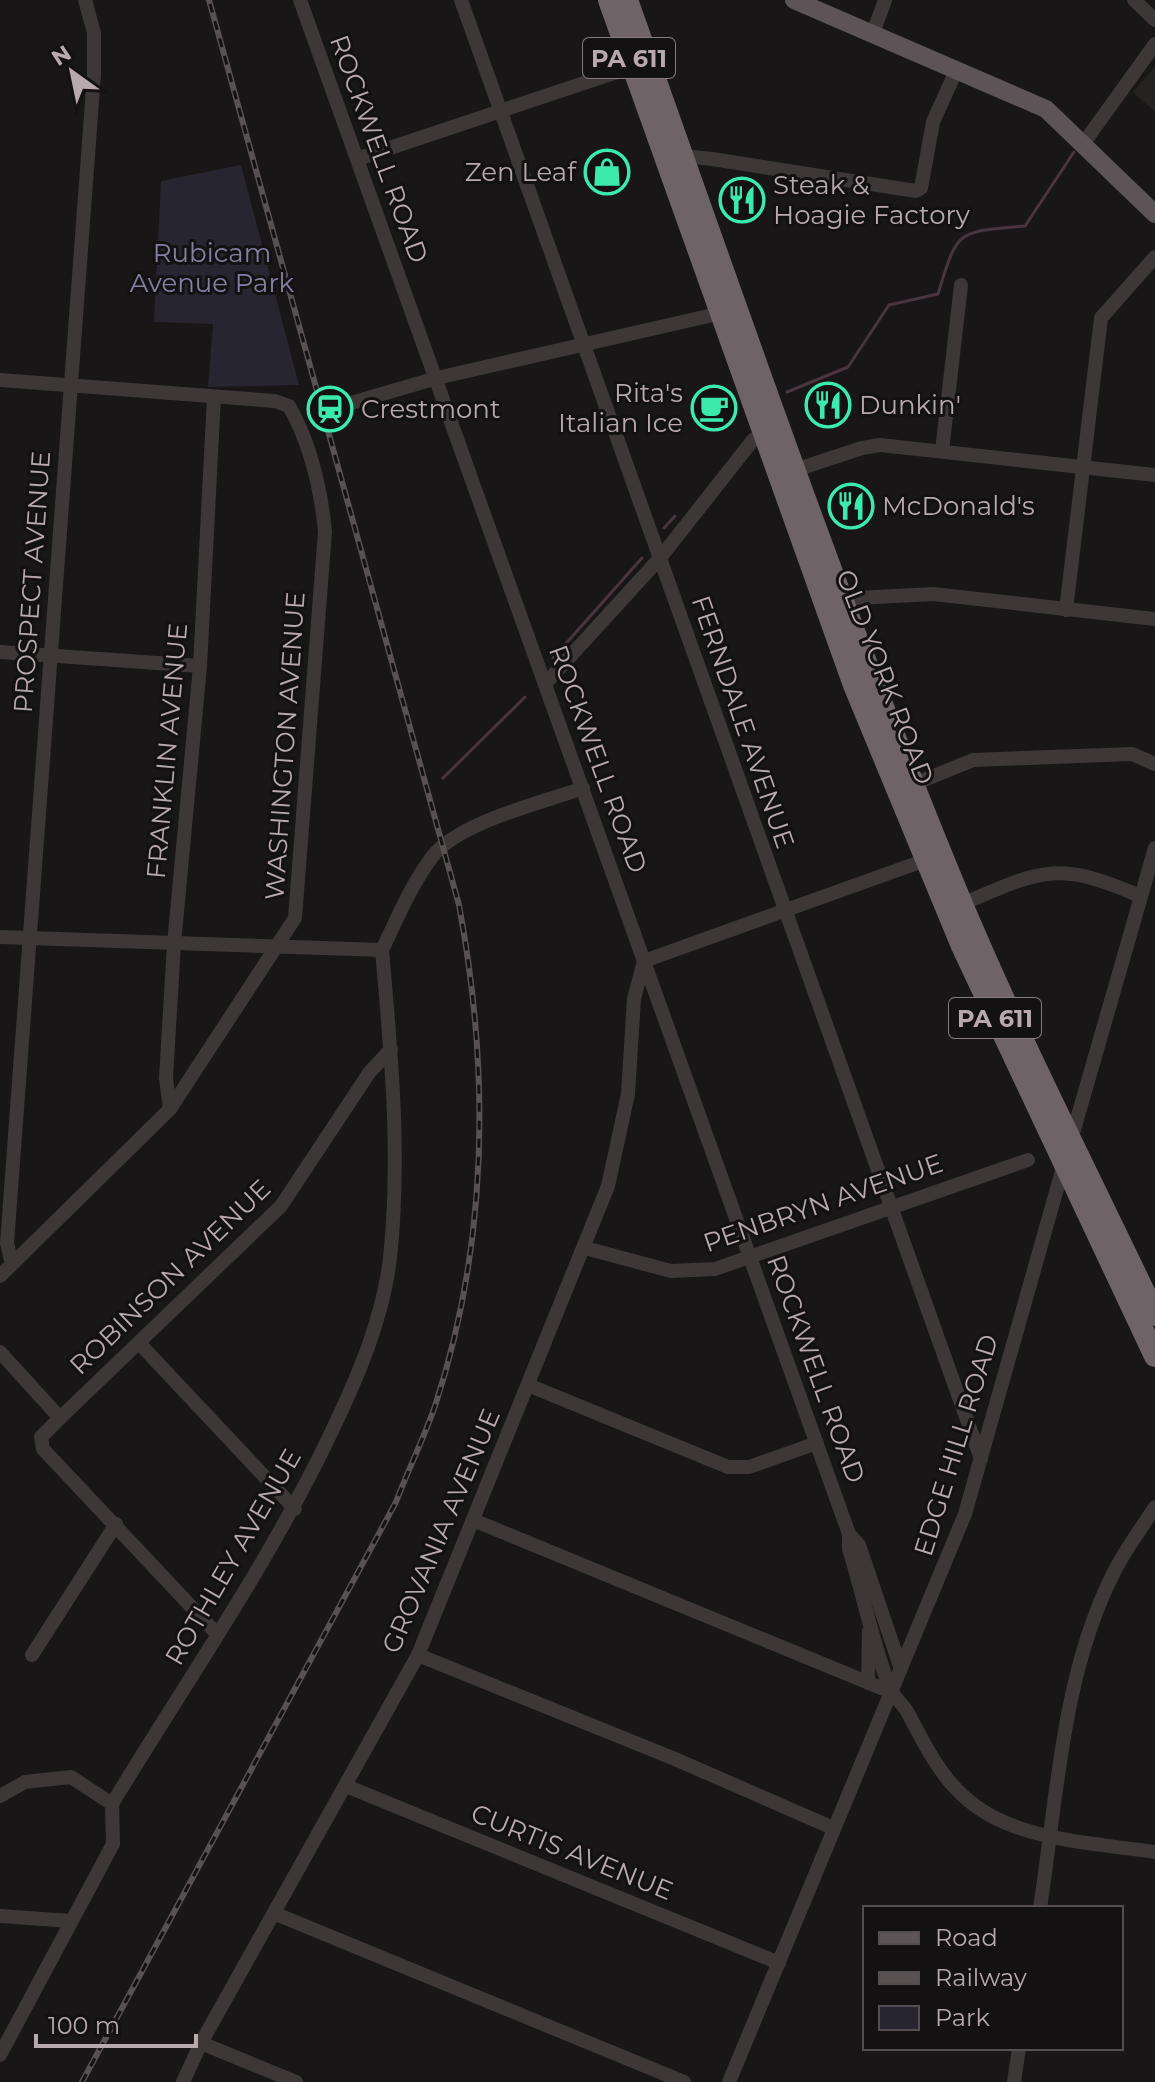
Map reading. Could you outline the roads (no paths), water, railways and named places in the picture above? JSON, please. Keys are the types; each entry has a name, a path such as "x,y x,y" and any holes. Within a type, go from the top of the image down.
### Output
{"highway":[{"name":"OLD YORK ROAD","path":"609,0 632,67 676,162"},
{"name":"OLD YORK ROAD","path":"627,0 676,162 831,598 934,857 977,979 1155,1356"},
{"name":"OLD YORK ROAD","path":"729,311 766,432 788,472"},
{"name":"OLD YORK ROAD","path":"934,857 962,904 1155,1315"}],"main road":[{"path":"794,0 1046,109 1155,214"}],"street":[{"name":"PROSPECT AVENUE","path":"12,1264 7,1243 94,75 94,33 85,0"},
{"name":"ROCKWELL ROAD","path":"300,0 849,1534 849,1549 891,1692 908,1713 922,1745 953,1787 1006,1823 1051,1837 1155,1852"},
{"name":"FERNDALE AVENUE","path":"461,0 981,1459"},
{"path":"873,33 885,0"},
{"path":"1134,0 1155,20"},
{"path":"1083,144 1155,44"},
{"path":"357,159 632,67"},
{"path":"676,162 712,159 916,191 921,188 933,122 956,71"},
{"path":"1066,610 1101,318 1155,257"},
{"path":"942,451 961,285"},
{"path":"351,403 437,378 585,347 729,311"},
{"path":"0,380 214,397"},
{"name":"WASHINGTON AVENUE","path":"0,1276 170,1109 298,909 325,532 323,506 301,426 289,406 275,401 214,397"},
{"name":"FRANKLIN AVENUE","path":"170,1109 166,1078 174,944 200,666 214,397"},
{"path":"545,684 660,558 753,440 766,432"},
{"path":"788,472 872,446 1155,475"},
{"path":"831,598 933,594 1155,619"},
{"path":"0,652 200,666"},
{"path":"907,787 973,760 1132,754 1155,764"},
{"path":"0,937 382,950 432,856 458,834 583,788"},
{"name":"EDGE HILL ROAD","path":"729,2082 965,1514 1155,848"},
{"path":"644,961 934,857"},
{"path":"962,904 1017,881 1053,873 1077,872 1140,896"},
{"name":"ROTHLEY AVENUE","path":"112,1804 295,1509 351,1392 379,1314 390,1259 395,1180 391,1049 382,950"},
{"name":"GROVANIA AVENUE","path":"183,2082 201,2043 276,1914 418,1655 608,1186 628,1094 634,999 644,961"},
{"name":"ROBINSON AVENUE","path":"60,1418 281,1206 369,1073 391,1049"},
{"name":"PENBRYN AVENUE","path":"585,1248 671,1271 715,1269 1028,1160"},
{"path":"139,1343 295,1509"},
{"path":"0,1352 60,1418 40,1443 217,1634"},
{"path":"528,1385 728,1467 749,1467 817,1443"},
{"path":"1040,1906 1073,1693 1087,1639 1113,1574 1155,1507"},
{"path":"473,1520 891,1692"},
{"path":"32,1655 116,1524"},
{"name":"ROCKWELL ROAD","path":"849,1534 859,1545 901,1669"},
{"name":"ROCKWELL ROAD","path":"868,1683 870,1614"},
{"path":"418,1655 675,1759 833,1828"},
{"path":"0,1796 25,1782 71,1777 112,1804 113,1844 0,2055"},
{"name":"CURTIS AVENUE","path":"346,1786 779,1963"},
{"path":"276,1914 684,2082"},
{"path":"0,1916 71,1921"},
{"path":"201,2043 296,2082"},
{"path":"1014,2082 1019,2050"}],"waterway":[{"path":"787,392 848,367 889,305 938,294 950,256 964,238 986,230 1025,226 1074,152"},
{"path":"664,528 675,516"},
{"path":"553,658 642,558"},
{"path":"443,778 525,697"}],"railway":[{"path":"82,2082 396,1502 435,1406 453,1345 474,1220 478,1157 476,1031 459,905 209,0"}],"place":[{"name":"Zen Leaf","path":"607,172"},
{"name":"Steak & Hoagie Factory","path":"742,200"},
{"name":"Dunkin'","path":"828,405"},
{"name":"Rita's Italian Ice","path":"714,408"},
{"name":"Crestmont","path":"330,409"},
{"name":"McDonald's","path":"851,506"}],"park label":[{"name":"Rubicam Avenue Park","path":"212,268"}]}
